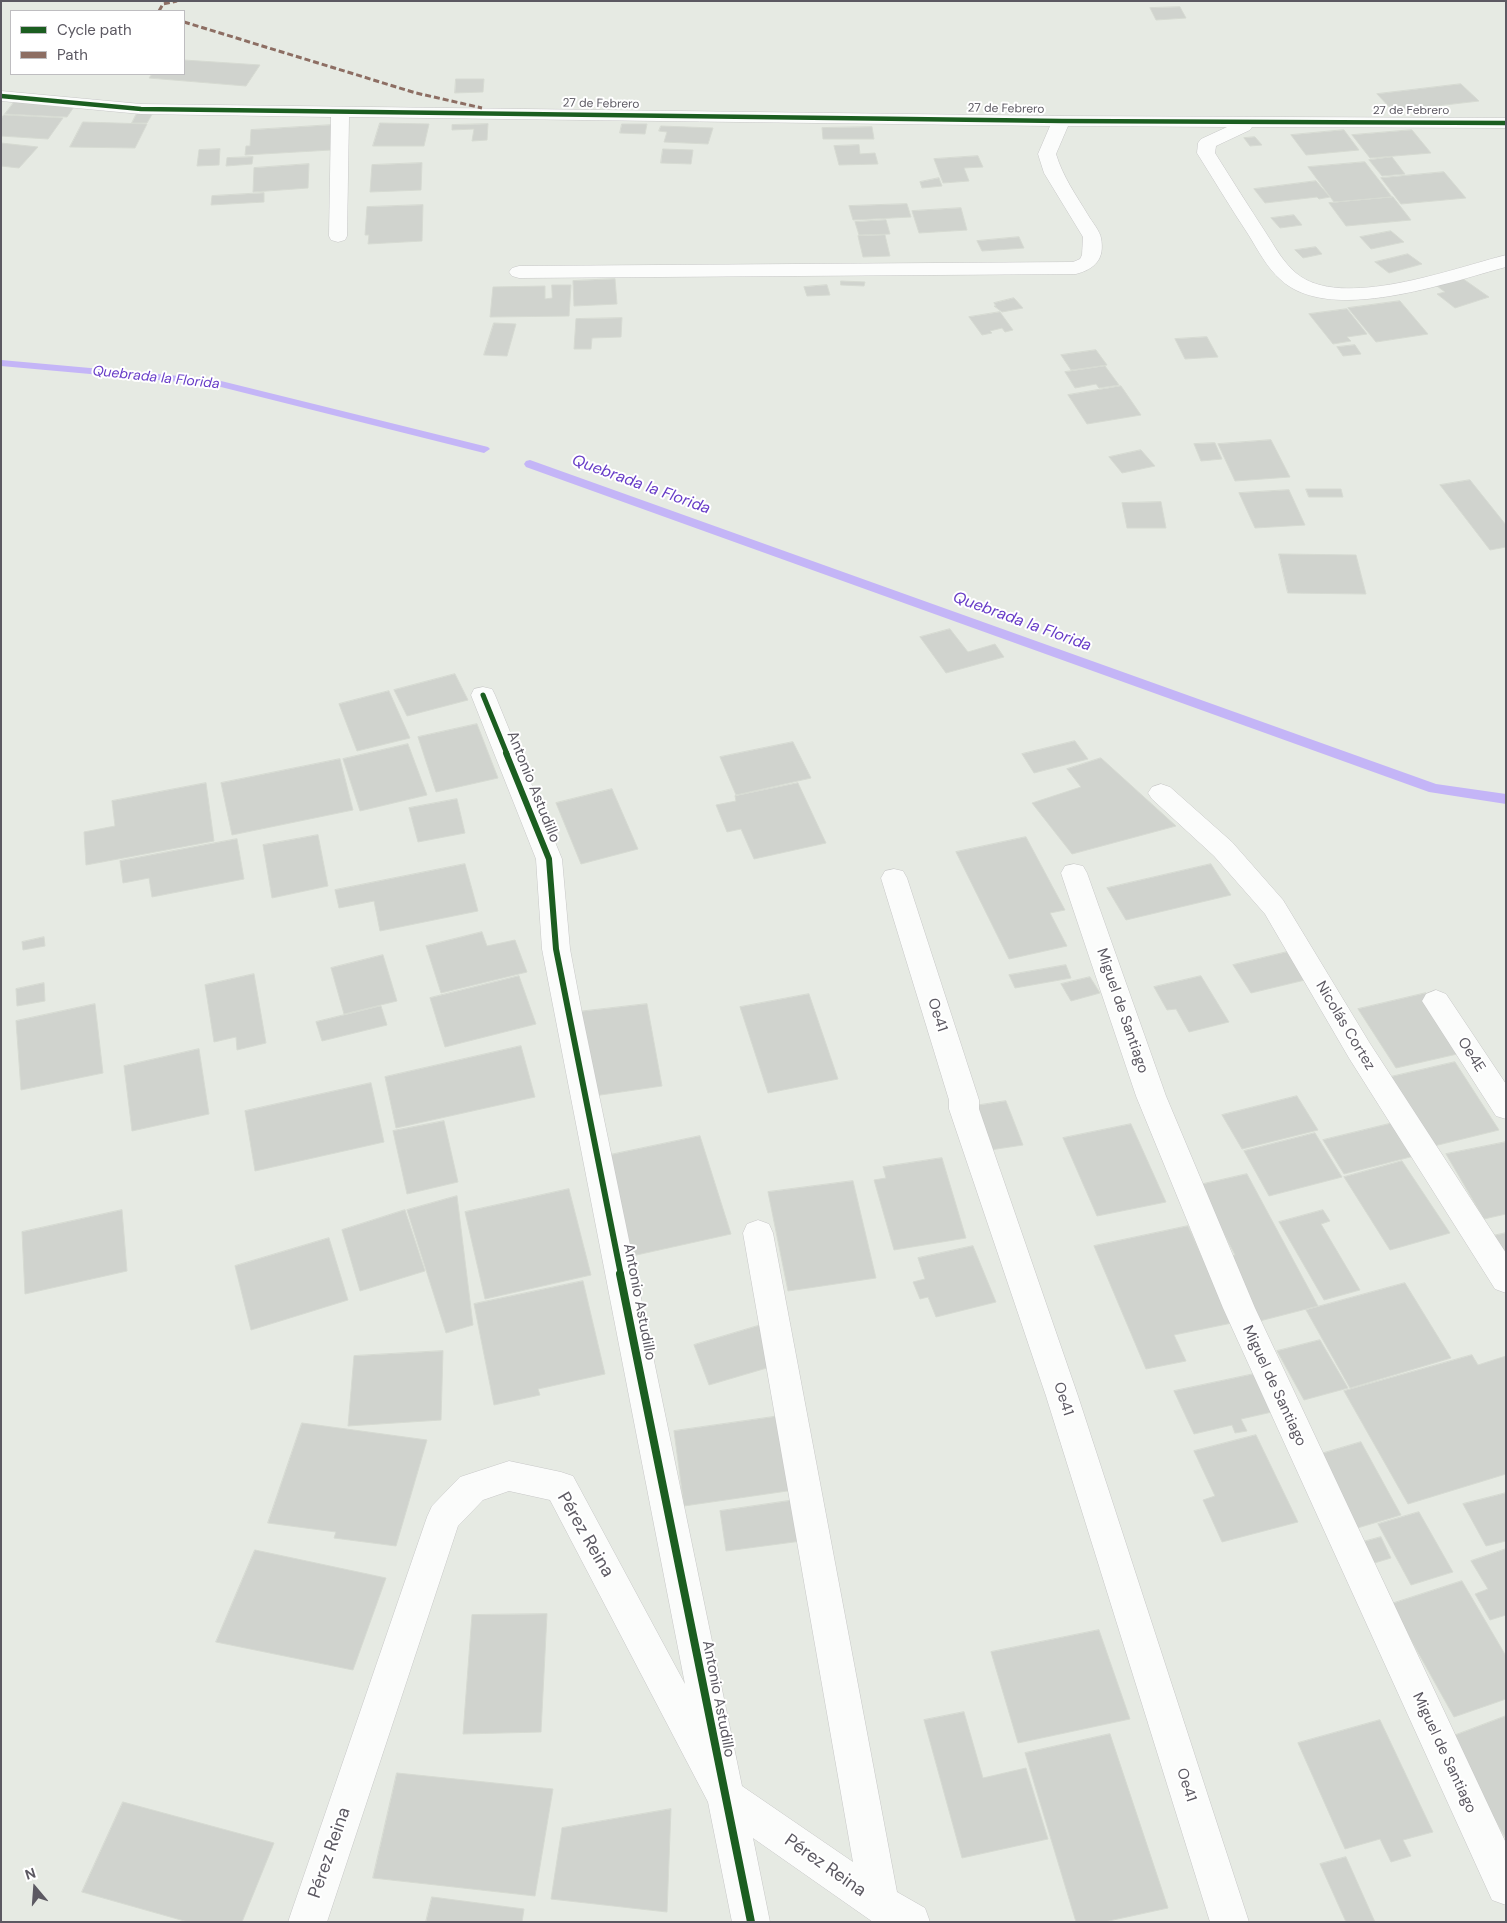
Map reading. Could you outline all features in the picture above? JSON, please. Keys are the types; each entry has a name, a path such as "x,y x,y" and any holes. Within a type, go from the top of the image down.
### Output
{"street":[{"name":"27 de Febrero","path":"1,96 140,108 1062,121 1506,123"},
{"path":"338,236 340,111"},
{"path":"519,272 646,273 1076,268 1087,262 1092,255 1092,238 1053,173 1048,154 1054,136 1062,121"},
{"path":"1255,122 1207,142 1206,153 1274,261 1294,281 1318,292 1348,295 1386,292 1506,261"},
{"name":"Antonio Astudillo","path":"482,694 549,859 556,949 566,1004 724,1796 751,1922"},
{"name":"Nicolás Cortez","path":"1161,793 1223,849 1274,907 1359,1050 1506,1280"},
{"name":"Miguel de Santiago","path":"1074,873 1151,1096 1238,1308 1506,1886"},
{"name":"Oe41","path":"894,878 964,1100 964,1109 1062,1396 1230,1922"},
{"name":"Oe4E","path":"1436,1001 1506,1108"},
{"path":"758,1233 880,1904"},
{"name":"Pérez Reina","path":"307,1922 444,1517 472,1488 509,1476 561,1487 724,1796 880,1904 911,1922"}],"building":[{"path":"1180,7 1186,18 1156,20 1150,8"},
{"path":"185,60 260,65 246,86 149,78 151,75 185,75"},
{"path":"456,79 484,79 483,92 455,93"},
{"path":"1461,84 1479,101 1393,111 1377,94"},
{"path":"15,101 76,104 67,117 5,114"},
{"path":"138,111 154,111 147,123 132,123"},
{"path":"4,115 63,118 48,139 1,136 1,119"},
{"path":"83,122 147,124 135,148 70,147"},
{"path":"380,123 429,124 424,146 373,146"},
{"path":"488,124 487,140 472,141 474,129 452,130 452,125"},
{"path":"622,124 647,124 645,134 620,133"},
{"path":"332,125 331,150 245,155 246,146 250,146 251,130"},
{"path":"661,126 713,128 708,144 664,142 667,132 659,131"},
{"path":"872,127 874,139 823,139 822,128"},
{"path":"1344,130 1359,150 1306,155 1291,135"},
{"path":"1412,130 1431,153 1370,158 1352,135"},
{"path":"1255,137 1262,145 1250,146 1244,138"},
{"path":"1,143 38,147 19,168 1,166"},
{"path":"859,145 860,154 875,153 878,164 839,165 834,146"},
{"path":"220,149 219,165 197,166 199,150"},
{"path":"663,149 693,150 691,164 661,163"},
{"path":"978,156 983,167 964,168 969,181 943,183 934,159"},
{"path":"253,157 252,164 226,166 227,158"},
{"path":"1392,157 1405,174 1382,176 1369,160"},
{"path":"1365,162 1392,197 1334,202 1308,167"},
{"path":"422,163 421,190 370,192 372,165"},
{"path":"309,164 308,188 253,192 254,168"},
{"path":"1444,172 1466,198 1401,204 1381,178"},
{"path":"939,178 942,186 922,188 920,182"},
{"path":"1316,181 1330,197 1265,203 1254,189"},
{"path":"264,193 264,202 211,205 212,196"},
{"path":"1393,197 1411,220 1346,226 1329,203"},
{"path":"907,204 911,217 853,220 849,206"},
{"path":"423,205 422,241 368,244 369,235 365,235 367,207"},
{"path":"961,208 967,230 919,233 912,211"},
{"path":"1294,215 1302,225 1280,228 1271,218"},
{"path":"886,220 890,234 859,235 855,222"},
{"path":"1391,231 1404,242 1371,249 1360,237"},
{"path":"885,235 890,256 863,257 858,236"},
{"path":"1019,237 1024,248 982,251 977,241"},
{"path":"1316,247 1322,254 1303,258 1295,250"},
{"path":"1408,254 1422,264 1389,273 1375,262"},
{"path":"1459,276 1489,297 1455,308 1437,294 1445,292 1433,283"},
{"path":"615,279 617,304 574,306 573,281"},
{"path":"841,281 865,282 864,286 841,285"},
{"path":"552,285 571,285 569,316 490,317 493,287 545,286 545,299 552,298"},
{"path":"827,285 830,295 807,296 804,287"},
{"path":"1014,298 1023,308 1002,312 994,306 996,306 994,303"},
{"path":"1400,301 1428,334 1376,342 1348,308"},
{"path":"1347,309 1367,334 1347,337 1351,341 1333,344 1309,314"},
{"path":"1000,312 1013,330 1005,332 1002,328 982,335 969,317"},
{"path":"622,318 621,337 592,338 591,349 574,349 576,319"},
{"path":"494,323 516,324 507,356 484,355"},
{"path":"1207,337 1218,357 1185,359 1175,339"},
{"path":"1355,345 1361,354 1343,356 1337,347"},
{"path":"1096,350 1107,365 1071,370 1061,355"},
{"path":"1105,366 1119,385 1099,388 1096,384 1075,388 1065,372"},
{"path":"1121,386 1141,415 1087,424 1068,395"},
{"path":"1271,440 1290,477 1235,481 1218,444"},
{"path":"1215,443 1222,459 1201,461 1194,444"},
{"path":"1141,450 1155,466 1122,473 1109,457"},
{"path":"1470,480 1506,525 1506,547 1490,550 1440,485"},
{"path":"1306,489 1341,489 1343,497 1309,497"},
{"path":"1289,490 1305,525 1255,528 1239,493"},
{"path":"1161,502 1166,528 1127,528 1122,503"},
{"path":"1279,554 1356,555 1366,594 1288,593"},
{"path":"950,629 968,652 995,644 1004,657 946,673 920,637"},
{"path":"455,674 468,700 407,716 394,690"},
{"path":"389,691 410,738 357,751 339,704"},
{"path":"477,724 498,778 436,792 418,737"},
{"path":"1075,741 1088,759 1034,773 1022,754"},
{"path":"793,742 811,778 736,795 720,757"},
{"path":"408,744 427,795 360,811 343,759"},
{"path":"1101,758 1176,826 1072,854 1032,803 1081,787 1067,769"},
{"path":"340,759 353,810 232,835 221,783"},
{"path":"206,783 214,841 86,865 84,832 115,826 112,801"},
{"path":"798,783 826,843 754,859 741,829 727,832 716,805 736,801 735,796"},
{"path":"612,789 638,849 581,864 556,803"},
{"path":"457,799 465,833 418,842 409,808"},
{"path":"318,835 328,886 272,898 263,845"},
{"path":"1026,837 1065,910 1050,913 1067,946 1009,959 956,852"},
{"path":"237,839 244,879 152,897 149,878 123,883 120,861"},
{"path":"465,864 478,911 380,931 374,901 339,908 335,890"},
{"path":"1211,864 1231,895 1126,920 1107,888"},
{"path":"482,932 487,946 515,940 527,972 441,993 426,946"},
{"path":"44,937 45,946 23,950 22,942"},
{"path":"1287,952 1305,980 1251,993 1233,965"},
{"path":"383,955 397,1001 344,1014 331,968"},
{"path":"1066,965 1071,978 1015,988 1009,975"},
{"path":"254,974 266,1043 237,1050 236,1037 214,1042 205,985"},
{"path":"519,976 536,1024 445,1047 430,998"},
{"path":"1201,976 1229,1022 1189,1032 1176,1009 1167,1010 1154,987"},
{"path":"1090,977 1100,993 1071,1001 1061,984"},
{"path":"44,983 45,1001 17,1006 16,989"},
{"path":"1426,993 1466,1052 1396,1068 1358,1009"},
{"path":"809,994 838,1079 768,1093 740,1007"},
{"path":"95,1004 103,1073 21,1090 16,1021"},
{"path":"647,1004 662,1086 580,1098 568,1013"},
{"path":"381,1006 387,1025 322,1041 316,1022"},
{"path":"521,1046 535,1097 396,1128 385,1077"},
{"path":"199,1049 209,1114 132,1131 124,1066"},
{"path":"1455,1062 1499,1130 1430,1147 1386,1078"},
{"path":"371,1083 384,1142 255,1171 245,1111"},
{"path":"1297,1096 1318,1130 1242,1149 1222,1115"},
{"path":"1006,1101 1023,1145 990,1150 974,1106"},
{"path":"444,1121 458,1182 407,1194 393,1131"},
{"path":"1397,1122 1418,1155 1344,1174 1323,1140"},
{"path":"1131,1124 1166,1202 1097,1216 1063,1138"},
{"path":"1315,1133 1342,1177 1269,1196 1244,1151"},
{"path":"700,1136 731,1234 632,1256 605,1156"},
{"path":"1506,1142 1506,1214 1484,1219 1446,1154"},
{"path":"942,1158 966,1238 894,1250 874,1180 886,1178 883,1167"},
{"path":"1402,1161 1450,1233 1390,1250 1344,1177"},
{"path":"1247,1174 1318,1306 1252,1323 1219,1258 1235,1255 1199,1185"},
{"path":"853,1181 876,1278 788,1291 768,1192"},
{"path":"569,1189 591,1275 485,1299 465,1212"},
{"path":"457,1196 473,1325 446,1333 407,1210"},
{"path":"122,1210 127,1271 25,1294 22,1232"},
{"path":"405,1210 425,1271 360,1291 342,1230"},
{"path":"1323,1210 1330,1221 1321,1224 1360,1290 1324,1300 1279,1222"},
{"path":"1188,1226 1232,1323 1174,1335 1186,1361 1146,1369 1094,1246"},
{"path":"1506,1233 1506,1267 1488,1237"},
{"path":"329,1238 348,1300 251,1330 235,1266"},
{"path":"973,1246 996,1302 936,1317 928,1297 920,1299 913,1282 925,1279 918,1258"},
{"path":"583,1281 605,1374 538,1389 540,1395 494,1405 474,1304"},
{"path":"1405,1283 1451,1358 1350,1388 1306,1310"},
{"path":"761,1325 777,1365 709,1385 694,1345"},
{"path":"1320,1340 1348,1388 1304,1400 1277,1351"},
{"path":"443,1351 441,1420 348,1426 354,1356"},
{"path":"1472,1355 1478,1365 1506,1356 1506,1474 1408,1504 1344,1391"},
{"path":"1254,1374 1272,1412 1241,1419 1247,1431 1235,1433 1232,1425 1194,1434 1174,1391"},
{"path":"787,1415 801,1489 684,1506 674,1431"},
{"path":"302,1423 427,1440 396,1546 334,1538 336,1532 268,1523"},
{"path":"1256,1435 1298,1522 1222,1542 1203,1500 1215,1496 1194,1451"},
{"path":"1361,1442 1401,1515 1354,1529 1314,1456"},
{"path":"1506,1493 1506,1541 1486,1546 1463,1504"},
{"path":"802,1499 809,1540 726,1551 720,1511"},
{"path":"1419,1512 1453,1572 1411,1585 1378,1524"},
{"path":"1381,1537 1391,1558 1371,1564 1359,1543"},
{"path":"1506,1549 1506,1615 1490,1620 1475,1594 1488,1589 1471,1561"},
{"path":"255,1550 386,1578 353,1670 216,1642"},
{"path":"1462,1581 1506,1656 1506,1699 1454,1717 1391,1604"},
{"path":"547,1614 541,1732 463,1734 472,1615"},
{"path":"1099,1630 1130,1719 1018,1743 991,1652"},
{"path":"964,1712 983,1778 1026,1768 1048,1839 962,1858 924,1720"},
{"path":"1506,1716 1506,1839 1448,1738"},
{"path":"1380,1720 1433,1832 1403,1840 1411,1856 1391,1862 1380,1839 1345,1849 1298,1743"},
{"path":"1110,1734 1168,1908 1104,1922 1076,1922 1025,1753"},
{"path":"397,1773 553,1789 535,1896 373,1878"},
{"path":"123,1802 274,1843 242,1922 188,1922 82,1892"},
{"path":"671,1809 667,1912 551,1899 562,1828"},
{"path":"1346,1857 1375,1922 1346,1922 1320,1864"},
{"path":"432,1897 524,1909 522,1922 426,1922"}],"waterway":[{"name":"Quebrada la Florida","path":"1,363 213,382 484,449"},
{"name":"Quebrada la Florida","path":"530,464 1434,789 1506,799"}],"marked path":[{"path":"160,10 163,4 177,1"},
{"path":"185,22 416,93 482,108"}],"cycle path":[{"path":"1,96 141,109 1062,121 1506,123"},
{"path":"483,695 549,859 556,949 568,1013 751,1922"}]}
